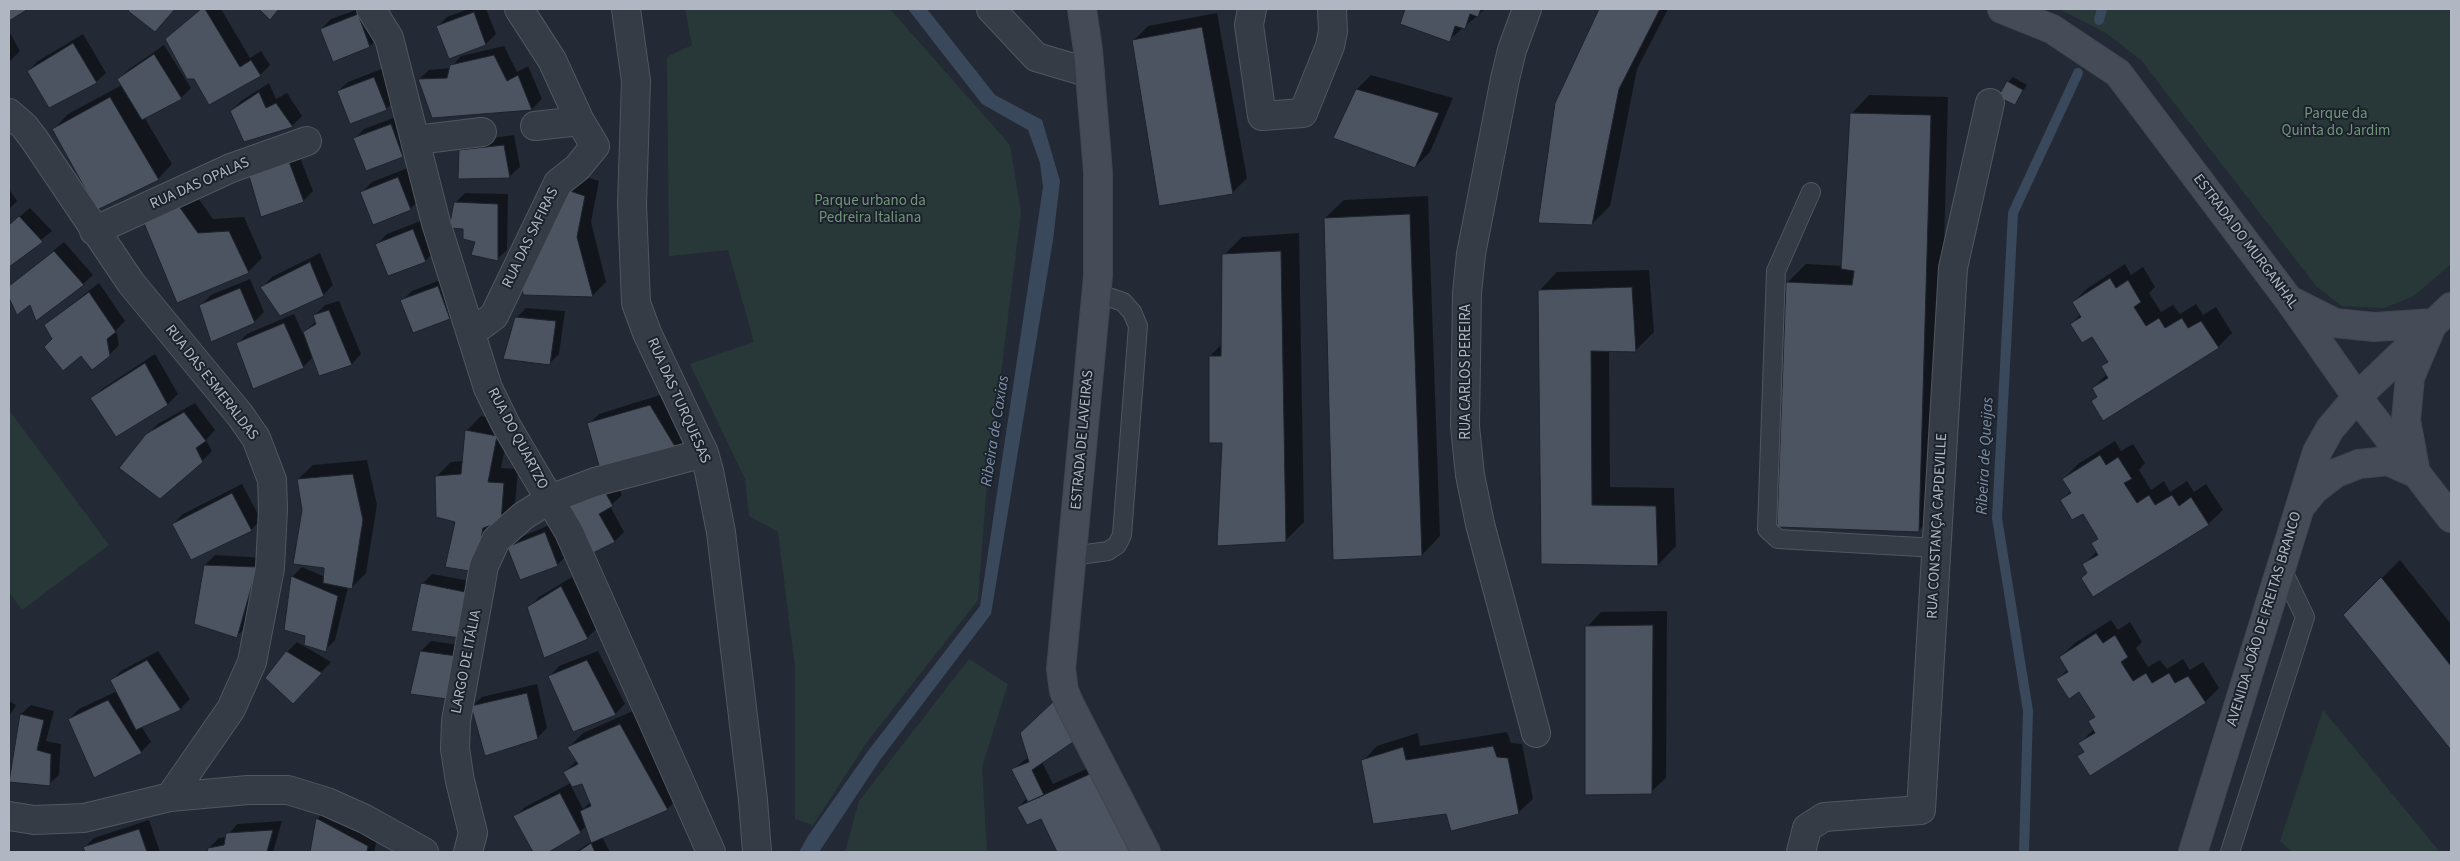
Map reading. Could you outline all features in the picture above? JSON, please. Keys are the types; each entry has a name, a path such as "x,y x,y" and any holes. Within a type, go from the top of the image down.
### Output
{"street":[{"name":"RUA DO QUARTZO","path":"371,9 390,38 436,223 492,395 506,425 569,532 711,852"},
{"path":"519,9 552,60 580,121 595,146 635,146"},
{"name":"RUA DAS TURQUESAS","path":"626,9 636,81 632,204 636,303 647,333 704,453 721,532 753,800 757,852"},
{"path":"991,9 1036,56 1090,73"},
{"name":"ESTRADA DE LAVEIRAS","path":"1082,9 1090,73 1098,172 1097,293 1061,669 1064,691 1146,852"},
{"path":"1252,9 1249,25 1262,116 1303,113 1330,46 1333,31 1332,9"},
{"name":"RUA CARLOS PEREIRA","path":"1527,9 1512,50 1505,78 1471,254 1467,293 1465,426 1470,475 1480,524 1536,733"},
{"name":"ESTRADA DO MURGANHAL","path":"2002,9 2052,29 2118,73 2289,300 2357,397 2451,518"},
{"name":"RUA CONSTANÇA CAPDEVILLE","path":"1800,852 1807,828 1824,817 1921,810 1953,268 1990,103"},
{"name":"RUA DAS ESMERALDAS","path":"9,113 24,126 34,139 94,231 131,283 240,415 256,438 272,480 273,509 270,568 252,662 232,709 170,797"},
{"path":"535,126 580,121"},
{"path":"416,140 482,132"},
{"name":"RUA DAS OPALAS","path":"94,231 231,168 307,141"},
{"name":"RUA DAS SAFIRAS","path":"471,333 494,316 558,183 577,168 595,146"},
{"path":"2289,300 2335,323 2374,328 2442,315"},
{"path":"2415,473 2406,420 2410,377 2442,315"},
{"name":"AVENIDA JOÃO DE FREITAS BRANCO","path":"2194,852 2317,452 2330,429 2357,397 2442,315"},
{"name":"LARGO DE ITÁLIA","path":"468,852 473,833 455,749 456,722 484,566 496,540 523,516 550,499 595,482 704,453"},
{"path":"2299,508 2314,490 2336,473 2359,464 2388,461 2415,473"},
{"path":"9,816 34,820 84,818 170,797 248,790 288,790 342,808 424,852"}],"lane":[{"path":"1811,192 1776,271 1767,529 1778,539 1937,548"},
{"path":"1072,556 1108,551 1117,545 1122,535 1138,326 1132,312 1123,302 1097,293"},
{"path":"2230,852 2305,617 2281,567"}],"green space":[{"name":"Parque urbano da Pedreira Italiana","path":"685,9 890,9 1010,145 1021,212 986,494 978,600 867,742 813,825 795,819 795,667 778,532 749,516 745,479 690,364 754,342 728,250 669,256 667,57 692,45"},
{"name":"Parque da Quinta do Jardim","path":"2059,9 2451,9 2451,264 2414,296 2384,308 2342,306 2317,287 2141,60 2106,33"},
{"path":"9,410 109,545 22,610 9,592"},
{"path":"969,659 1008,684 982,767 987,852 845,852 859,801"},
{"path":"2323,710 2440,852 2292,852 2280,841"}],"water":[{"path":"908,9 927,9 995,95 1042,120 1060,181 1053,240 991,614 880,760 819,852 799,852 808,836 868,751 980,606 1043,187 1040,163 1028,130 982,104"}],"building":[{"path":"9,9 28,9 9,21"},
{"path":"130,9 175,9 155,32 128,11"},
{"path":"201,9 205,9 240,67 251,60 261,76 209,105 194,79 187,79 165,39"},
{"path":"259,9 279,9 270,20"},
{"path":"1405,9 1481,9 1478,17 1470,14 1465,29 1455,26 1450,42 1400,24"},
{"path":"1599,9 1660,9 1619,89 1592,225 1538,223 1555,103"},
{"path":"474,12 486,45 449,59 436,26"},
{"path":"358,14 370,47 333,62 320,29"},
{"path":"1202,27 1233,194 1159,206 1132,40"},
{"path":"73,43 97,83 49,108 27,71"},
{"path":"154,54 182,99 142,120 117,79"},
{"path":"494,55 507,81 518,75 532,110 432,118 418,79 447,78 450,65"},
{"path":"374,77 387,110 350,124 337,91"},
{"path":"2007,81 2023,90 2015,105 1998,97"},
{"path":"1356,89 1439,113 1415,168 1333,138"},
{"path":"259,92 266,108 276,103 293,127 244,142 230,111"},
{"path":"110,97 159,180 97,210 52,129"},
{"path":"1850,113 1931,115 1919,532 1777,527 1786,282 1852,285 1854,271 1841,269"},
{"path":"391,124 403,157 366,171 353,138"},
{"path":"504,145 510,178 458,179 459,150"},
{"path":"288,159 304,202 261,217 247,169"},
{"path":"398,177 411,210 373,225 360,192"},
{"path":"564,189 585,196 577,237 593,297 523,295 520,269"},
{"path":"176,202 198,233 229,231 249,273 177,303 141,216"},
{"path":"454,202 498,204 498,261 471,255 475,242 463,239 463,229 449,228"},
{"path":"1410,214 1422,556 1333,560 1324,218"},
{"path":"19,216 43,242 9,267 9,225"},
{"path":"413,229 426,262 388,276 375,244"},
{"path":"54,251 84,285 36,321 30,305 17,315 9,298 9,286"},
{"path":"1281,251 1286,542 1217,546 1222,443 1209,443 1209,356 1221,356 1222,254"},
{"path":"310,262 324,296 280,316 260,287"},
{"path":"2110,278 2116,288 2128,280 2141,302 2134,307 2146,326 2159,318 2165,328 2182,318 2188,328 2201,321 2219,348 2103,421 2091,401 2097,397 2092,388 2108,378 2101,366 2108,362 2092,337 2082,343 2070,324 2081,317 2072,302"},
{"path":"438,286 450,319 413,333 400,300"},
{"path":"1632,287 1636,352 1591,351 1592,505 1656,506 1658,566 1541,564 1538,290"},
{"path":"240,288 255,323 211,342 199,305"},
{"path":"89,292 116,332 107,339 110,356 92,370 81,356 63,371 44,347 52,339 44,325"},
{"path":"329,310 352,365 319,376 303,332 316,324 313,315"},
{"path":"515,317 556,321 550,365 503,359"},
{"path":"284,323 304,368 253,389 236,343"},
{"path":"145,363 168,405 116,437 90,398"},
{"path":"650,405 679,453 601,473 587,423"},
{"path":"184,412 206,441 196,448 203,462 160,499 119,468 146,434"},
{"path":"465,430 497,436 488,482 504,483 501,522 483,528 475,572 445,567 455,522 436,517 435,476 461,474"},
{"path":"2100,455 2106,465 2118,457 2132,479 2124,483 2137,503 2149,495 2155,505 2172,495 2179,506 2191,497 2209,525 2093,597 2081,578 2087,573 2082,564 2098,555 2091,543 2098,539 2083,514 2072,520 2060,500 2071,493 2062,479"},
{"path":"353,474 363,520 352,589 323,583 324,568 293,564 302,510 297,479"},
{"path":"601,485 613,506 599,514 615,542 593,553 563,497"},
{"path":"232,493 252,531 191,560 172,524"},
{"path":"545,532 558,566 520,580 507,547"},
{"path":"204,565 257,567 237,638 194,624"},
{"path":"291,576 338,596 326,652 304,645 305,636 284,630"},
{"path":"2381,577 2451,666 2451,750 2343,615"},
{"path":"421,583 465,592 460,638 411,631"},
{"path":"561,586 588,639 544,658 527,607"},
{"path":"1653,625 1652,794 1585,795 1585,626"},
{"path":"2096,633 2103,643 2115,635 2128,657 2121,662 2133,681 2146,673 2152,683 2169,673 2175,683 2188,676 2206,703 2090,776 2077,756 2084,752 2078,743 2095,733 2088,721 2095,717 2079,692 2069,699 2056,679 2068,672 2059,657"},
{"path":"286,651 322,673 293,704 265,678"},
{"path":"420,651 457,656 447,699 410,694"},
{"path":"147,660 181,710 136,730 110,680"},
{"path":"587,660 616,715 573,732 548,676"},
{"path":"527,693 538,739 485,756 471,706"},
{"path":"108,700 142,753 94,778 68,719"},
{"path":"1055,700 1073,742 1032,770 1044,795 1028,802 1011,769 1029,762 1020,733"},
{"path":"20,714 44,720 37,750 51,754 50,786 9,782"},
{"path":"620,724 668,810 591,843 580,811 591,806 582,784 572,787 563,772 578,764 567,747"},
{"path":"1493,746 1497,757 1508,758 1519,814 1451,831 1446,814 1373,824 1361,760 1403,747 1406,760"},
{"path":"1092,773 1131,852 1057,852 1041,819 1027,825 1017,807"},
{"path":"560,793 581,833 549,852 533,852 513,816"},
{"path":"316,818 368,846 367,852 310,852"},
{"path":"139,829 147,852 85,852 83,847"},
{"path":"273,830 267,852 207,852 208,848 224,845 226,833"},
{"path":"591,843 595,852 578,852"}],"waterway":[{"name":"Ribeira de Queijas","path":"2099,20 2102,9"},
{"name":"Ribeira de Queijas","path":"2024,852 2028,711 1997,518 2013,213 2078,73"}],"water label":[{"name":"Ribeira de Caxias","path":"996,431"}]}
